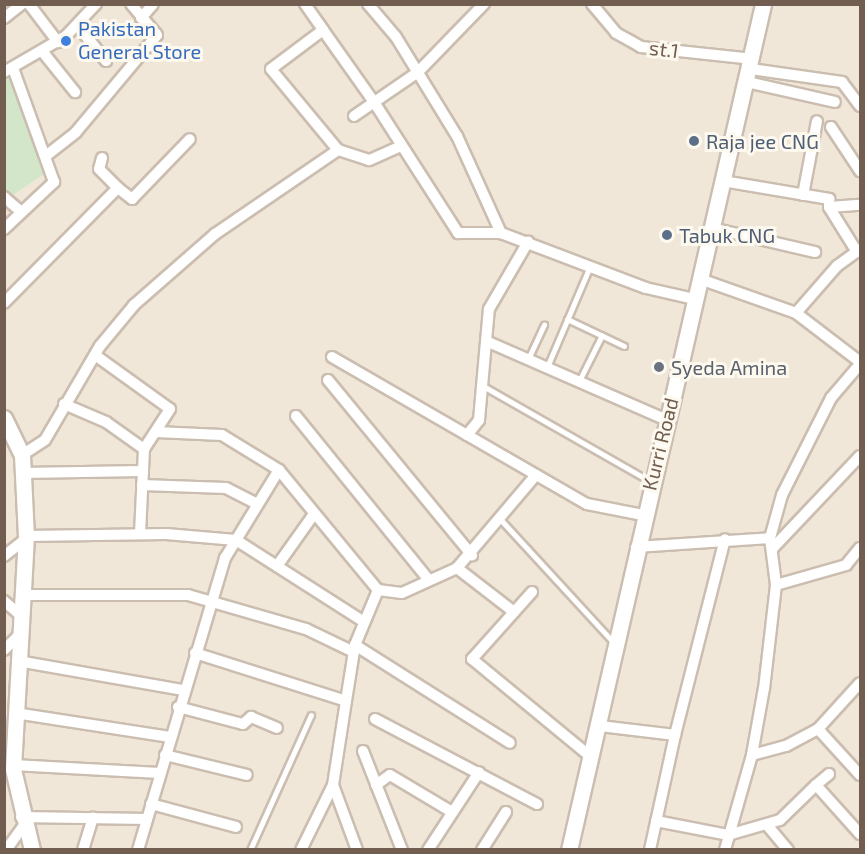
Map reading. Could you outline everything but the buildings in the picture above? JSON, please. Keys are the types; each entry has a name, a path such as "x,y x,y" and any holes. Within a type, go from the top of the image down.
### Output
{"main road":[{"name":"Kurri Road","path":"569,849 600,726 643,515 750,70 763,4"},
{"path":"4,418 22,454 26,538 15,713 9,743 23,821 32,849"}],"street":[{"path":"5,15 22,4"},
{"path":"29,4 58,42"},
{"path":"47,155 76,132 157,35 131,4"},
{"path":"141,18 153,4"},
{"path":"305,4 374,102 458,233 501,233 591,264 646,288 694,299"},
{"path":"368,4 418,72 457,136 501,233"},
{"name":"st.1","path":"592,4 616,33 641,47 750,70"},
{"path":"354,116 418,72 482,5"},
{"path":"4,229 54,182 47,155 9,70 58,42 78,26 91,6"},
{"path":"78,26 106,61"},
{"path":"323,30 270,72 338,150 369,160 401,146"},
{"path":"42,51 75,93"},
{"path":"750,70 835,102"},
{"path":"750,70 842,82 861,106"},
{"path":"803,195 817,121"},
{"path":"831,127 861,171"},
{"path":"102,158 99,169 132,199 190,139"},
{"path":"22,454 45,440 64,404 95,355 134,305 187,256 250,207 338,150"},
{"path":"723,181 829,199 829,207 859,250 796,313"},
{"path":"4,303 118,188"},
{"path":"4,197 21,212"},
{"path":"829,207 861,205"},
{"path":"712,228 815,252"},
{"path":"467,435 479,420 489,309 528,242"},
{"path":"700,279 796,313 861,363 831,398 782,495 771,544 776,585 752,755 725,849"},
{"path":"486,341 667,420"},
{"path":"95,355 170,409 144,449 140,534"},
{"path":"332,357 587,504 643,515"},
{"path":"328,380 472,555"},
{"path":"64,404 106,422 144,449"},
{"path":"296,416 428,579"},
{"path":"156,432 222,435 279,470 378,590 397,594 457,568 472,555 536,475"},
{"path":"771,544 861,456"},
{"path":"138,849 183,690 211,602 236,540 255,503 279,470"},
{"path":"22,472 143,471"},
{"path":"142,485 226,488 255,503"},
{"path":"277,566 314,514"},
{"path":"4,556 26,538 140,534 236,540 364,622"},
{"path":"636,547 725,539 771,544"},
{"path":"650,849 675,735 725,539"},
{"path":"776,585 846,565 861,548"},
{"path":"457,568 514,612"},
{"path":"301,849 333,785 354,649 378,590"},
{"path":"532,592 472,659 592,758"},
{"path":"22,594 188,595 306,629 354,649 510,743"},
{"path":"4,601 21,616"},
{"path":"4,650 20,634"},
{"path":"195,653 346,702"},
{"path":"18,661 183,690"},
{"path":"752,755 786,746 818,729 861,683"},
{"path":"178,707 243,724 251,717 277,728"},
{"path":"15,713 170,736"},
{"path":"375,719 537,804"},
{"path":"600,726 675,735"},
{"path":"818,729 861,775"},
{"path":"363,751 402,849"},
{"path":"165,755 247,775"},
{"path":"13,765 160,772"},
{"path":"428,849 479,772"},
{"path":"656,821 728,835 767,825 829,774"},
{"path":"376,785 390,775 452,812"},
{"path":"333,785 357,849"},
{"path":"816,785 861,834"},
{"path":"151,804 236,827"},
{"path":"482,849 506,812"},
{"path":"83,849 93,817"},
{"path":"8,843 23,821 93,817 147,819"},
{"path":"767,825 788,849"}],"lane":[{"path":"547,367 591,264"},
{"path":"567,319 624,346"},
{"path":"528,359 544,325"},
{"path":"579,381 602,335"},
{"path":"481,386 651,482"},
{"path":"500,519 616,646"},
{"path":"250,849 310,715"}],"shaded area":[{"path":"5,5 860,5 860,849 5,849"}],"green space":[{"path":"11,72 47,172 10,197 4,193 4,75"}],"place":[{"name":"Pakistan General Store","path":"66,41"},
{"name":"Raja jee CNG","path":"694,141"},
{"name":"Tabuk CNG","path":"667,235"},
{"name":"Syeda Amina","path":"659,367"}]}
